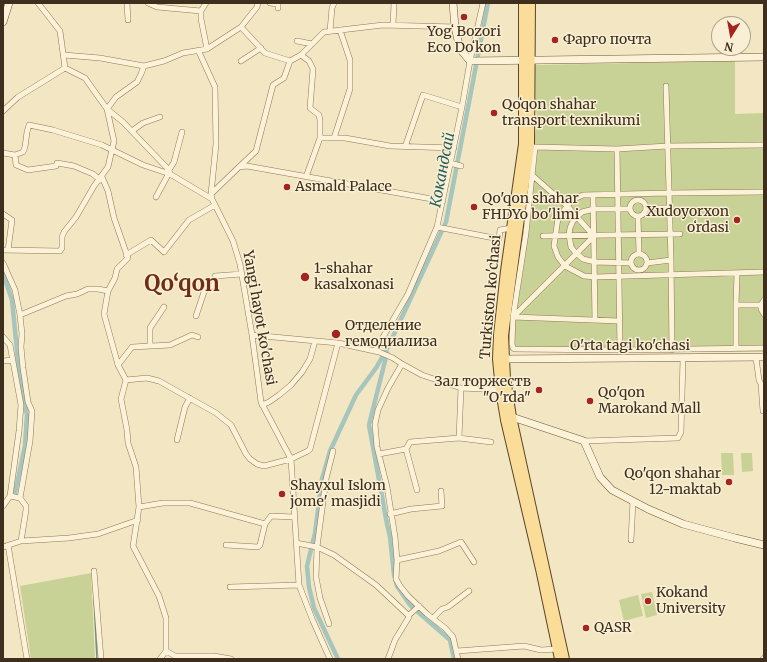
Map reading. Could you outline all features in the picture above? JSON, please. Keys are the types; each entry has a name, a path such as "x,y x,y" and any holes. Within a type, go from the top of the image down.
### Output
{"main road":[{"path":"3,22 9,3"},
{"path":"453,3 455,27 460,49 470,61 764,57"},
{"name":"Turkiston ko'chasi","path":"523,3 527,60 530,146 501,359 506,378 512,417 565,659"},
{"name":"Turkiston ko'chasi","path":"531,3 523,144 499,318 501,359 500,390 505,420 540,569 559,659"},
{"name":"O'rta tagi ko'chasi","path":"501,359 764,358"},
{"path":"512,417 584,441 600,477 612,490 648,509 683,524 764,545"}],"street":[{"path":"38,3 60,31 65,68"},
{"path":"127,3 128,20"},
{"path":"148,3 158,7 201,11"},
{"path":"206,3 201,11 201,19 207,49"},
{"path":"64,54 100,58 144,66 164,61 183,53 199,52 207,49 241,27 257,7 258,3"},
{"path":"270,3 278,4 278,8"},
{"path":"330,31 332,8 334,3"},
{"path":"393,25 394,3"},
{"path":"377,352 408,294 437,227 483,3"},
{"path":"212,196 256,151 273,85 284,78 290,61 301,55 324,32 376,25 455,27"},
{"path":"241,27 265,53 290,61"},
{"path":"334,138 350,89 350,60 340,30"},
{"path":"298,41 312,44"},
{"path":"241,62 261,48"},
{"path":"199,52 215,87 216,144 212,196"},
{"path":"301,55 310,60 313,69 310,108 319,115 320,120 320,138 306,177"},
{"path":"3,214 12,220 5,250 60,251 62,248 62,238 64,232 76,217 82,205 108,168 114,141 107,109 116,97 137,82 144,66"},
{"path":"65,68 85,78 107,109 132,131 169,172"},
{"path":"3,111 18,97 65,68"},
{"path":"666,86 670,208 672,350"},
{"path":"405,147 422,95 462,107"},
{"path":"132,131 143,122 160,117"},
{"path":"3,153 15,154 23,152 29,124 102,145 143,165 169,172 212,196"},
{"path":"156,197 174,162 182,132"},
{"path":"320,138 345,138 370,143 405,147 454,148"},
{"path":"764,145 668,146 617,149 535,147 522,263 513,317 512,344 513,348 515,349 672,350 764,348"},
{"path":"617,149 620,350"},
{"path":"15,154 16,166 28,170 56,166 57,163 74,166 101,178 108,191 114,218 128,258 117,269 115,278 108,291 104,314 118,365 126,380 120,399 128,430 128,443 136,467 139,508 133,546 159,596 166,618 166,652 160,659"},
{"path":"450,164 460,166"},
{"path":"239,167 247,166 443,202"},
{"path":"532,175 567,206 594,236"},
{"path":"764,192 582,195 572,200 558,218 554,236 554,246 558,257 565,266 584,276 595,277 764,272"},
{"path":"593,195 595,320"},
{"name":"Yangi hayot ko'chasi","path":"212,196 233,241 242,274 261,402 291,459 299,585 330,659"},
{"path":"638,200 643,201 646,208 644,214 638,216 630,209 631,203 638,200"},
{"path":"126,255 151,240 164,252 189,220 215,205"},
{"path":"646,208 670,208"},
{"path":"630,209 594,209 582,212 576,217 570,228 569,235 571,247 584,259 595,262 631,262"},
{"path":"638,216 639,254"},
{"path":"437,227 498,239 500,230 511,228"},
{"path":"543,236 680,234"},
{"path":"513,317 594,236"},
{"path":"639,254 644,255 647,263 644,268 639,270 632,267 632,257 639,254"},
{"path":"647,263 671,260"},
{"path":"3,263 15,290 22,334 20,347 28,402 32,411 30,441 20,498"},
{"path":"736,348 737,273"},
{"path":"196,316 204,292 209,286 214,285 215,276 242,274"},
{"path":"20,316 66,296 88,290 98,289 108,291"},
{"path":"764,300 761,305 761,309 764,314"},
{"path":"736,305 761,305"},
{"path":"150,345 150,328 164,307"},
{"path":"513,317 619,320"},
{"path":"118,365 132,347 170,345 192,335 198,337"},
{"path":"252,335 338,343 377,352 393,358 422,375 461,388 500,390"},
{"path":"3,337 10,345 21,404 19,431 10,496 3,506"},
{"path":"262,405 279,395 291,385 302,372 310,359 315,341"},
{"path":"126,380 147,378 159,381 216,413 231,425 250,460 264,466 291,459 308,451 312,443 338,343"},
{"path":"756,358 759,380 761,384 763,411"},
{"path":"584,441 678,438 681,432 683,359"},
{"path":"3,361 13,360"},
{"path":"402,364 388,388 378,410 375,424 379,454 387,487 390,514 395,537 397,560 396,580 418,607 445,628 453,637 458,659"},
{"path":"459,438 461,388"},
{"path":"177,440 190,398"},
{"path":"417,490 406,449 410,442 459,438 491,442"},
{"path":"379,454 406,449"},
{"path":"329,624 320,598 316,577 317,547 326,479 333,451"},
{"path":"390,514 411,509 442,506 441,491"},
{"path":"10,496 20,498 26,506 21,541"},
{"path":"631,540 633,501"},
{"path":"139,508 163,503 190,503 265,524"},
{"path":"226,545 258,547 260,545 265,524 271,516 294,517"},
{"path":"27,659 5,546 21,541 69,538 98,534 138,520"},
{"path":"397,560 439,551 461,542 474,562"},
{"path":"296,543 317,547 334,555 376,585 410,614"},
{"path":"94,571 101,659"},
{"path":"230,587 299,585"},
{"path":"433,618 442,609 448,607 469,591"},
{"path":"388,659 395,640 410,614 418,607"},
{"path":"457,650 524,646 541,650 557,649"},
{"path":"166,652 175,656 214,656 230,659"}],"green space":[{"path":"735,61 735,114 764,113 764,352 512,350 510,345 511,328 525,232 525,213 537,120 533,74 536,65"},
{"path":"721,453 733,453 734,475 722,475"},
{"path":"741,453 752,453 753,471 742,472"},
{"path":"91,573 95,659 31,659 20,586"},
{"path":"652,592 657,615 646,618 641,594"},
{"path":"638,595 643,616 624,621 619,600"}],"waterway":[{"name":"Кокандсай","path":"338,659 314,608 309,587 307,566 315,533 322,479 330,451 356,395 376,368 389,345 446,222 488,3"},
{"path":"3,273 12,300 20,381 27,415 25,446 15,493"},
{"path":"387,353 369,425 390,537 394,575 397,586 410,605 450,640 454,659"},
{"path":"94,600 97,659"}],"place":[{"name":"Yogʻ Bozori Eco Doʻkon","path":"464,17"},
{"name":"Фарго почта","path":"555,40"},
{"name":"Qoʻqon shahar transport texnikumi","path":"494,113"},
{"name":"Asmald Palace","path":"287,187"},
{"name":"Qo'qon shahar FHDYo bo'limi","path":"474,207"},
{"name":"Xudoyorxon oʻrdasi","path":"737,220"},
{"name":"1-shahar kasalxonasi","path":"305,277"},
{"name":"Отделение гемодиализа","path":"336,334"},
{"name":"Зал торжеств \"O'rda\"","path":"539,390"},
{"name":"Qo'qon Marokand Mall","path":"590,401"},
{"name":"Qo'qon shahar 12-maktab","path":"729,482"},
{"name":"Shayxul Islom jome' masjidi","path":"282,494"},
{"name":"Kokand University","path":"648,601"},
{"name":"QASR","path":"586,628"}],"district":[{"name":"Qo‘qon","path":"182,285"}]}
